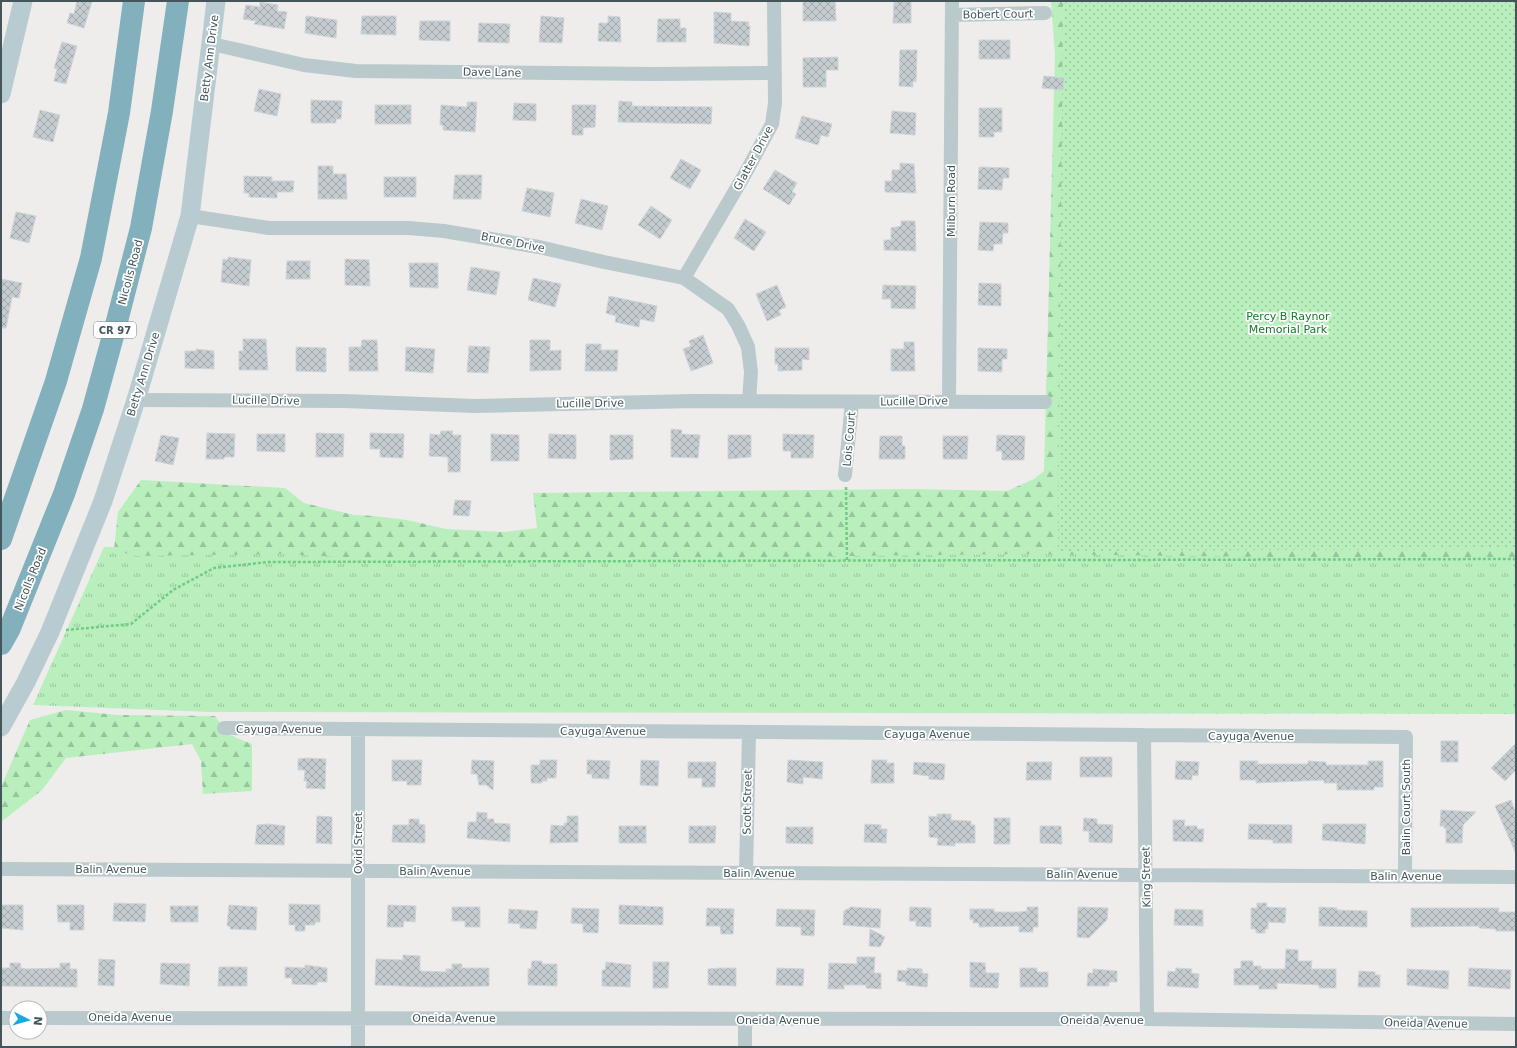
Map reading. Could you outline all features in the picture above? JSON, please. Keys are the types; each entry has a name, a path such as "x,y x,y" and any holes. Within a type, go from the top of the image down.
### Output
{"highway":[{"path":"1,539 56,381 90,258 119,113 134,1"},
{"name":"Nicolls Road","path":"1,644 10,628 64,494 93,409 141,228 162,112 178,1"}],"street":[{"path":"1,94 24,1"},
{"name":"Betty Ann Drive","path":"1,727 26,682 50,632 103,501 136,400 190,216 216,1"},
{"name":"Glatter Drive","path":"684,278 745,174 772,124 775,103 774,1"},
{"name":"Bobert Court","path":"952,8 1045,13"},
{"name":"Milburn Road","path":"949,400 952,8"},
{"name":"Dave Lane","path":"212,44 304,65 356,71 655,74 774,73"},
{"name":"Bruce Drive","path":"190,216 269,228 408,228 444,231 532,245 604,262 684,278 728,309 738,325 748,347 751,372 749,400"},
{"name":"Lucille Drive","path":"136,400 344,401 475,406 749,400 852,402 949,400 1045,402"},
{"name":"Lois Court","path":"845,475 852,402"},
{"name":"Cayuga Avenue","path":"224,728 1406,737"},
{"name":"Ovid Street","path":"358,729 358,1047"},
{"name":"Scott Street","path":"746,873 749,732"},
{"name":"King Street","path":"1144,735 1147,1020"},
{"name":"Balin Court South","path":"1405,876 1406,737"},
{"name":"Balin Avenue","path":"1,869 1516,877"},
{"name":"Oneida Avenue","path":"48,1018 358,1017 745,1020 1147,1020 1516,1024"},
{"path":"745,1020 745,1047"}],"path":[{"path":"845,475 848,562"},
{"path":"50,632 131,624 173,590 214,568 268,562 1516,560"}],"green space":[{"name":"Percy B Raynor Memorial Park","path":"1051,1 1516,1 1516,560 1027,554 423,561 281,554 136,556 114,550 118,512 141,480 285,488 304,503 354,515 407,520 446,529 504,532 537,528 533,493 913,489 1007,491 1034,479 1044,471 1055,54"},
{"name":"Percy B Raynor Memorial Park","path":"1063,1 1516,1 1516,549 1058,551"},
{"path":"104,547 1516,556 1516,714 210,712 33,705"},
{"path":"66,710 118,715 215,716 227,734 252,744 252,791 203,794 201,761 192,744 66,758 42,790 1,822 1,787 30,720"}],"building":[{"path":"77,1 92,1 84,28 67,23 70,13 74,14"},
{"path":"803,1 835,1 836,21 803,21"},
{"path":"894,1 911,1 911,23 893,23"},
{"path":"260,2 278,5 277,11 287,12 284,29 254,24 256,21 243,19 246,5 260,7"},
{"path":"714,12 731,13 731,21 749,22 749,46 714,43"},
{"path":"306,16 337,20 336,38 305,33"},
{"path":"362,16 396,16 396,35 361,34"},
{"path":"541,16 564,18 562,43 539,42"},
{"path":"608,16 620,17 621,42 598,41 599,23 608,23"},
{"path":"658,19 680,19 680,28 686,28 686,42 657,42"},
{"path":"420,21 450,21 450,41 419,40"},
{"path":"479,23 510,24 509,43 478,42"},
{"path":"979,40 1010,40 1010,59 979,59"},
{"path":"62,42 77,46 66,84 54,81 57,69 54,68"},
{"path":"900,50 917,50 916,82 913,81 913,87 899,86"},
{"path":"838,57 838,70 826,70 826,87 803,87 803,58"},
{"path":"1044,76 1064,78 1063,90 1042,88"},
{"path":"259,89 281,94 277,116 254,111"},
{"path":"311,100 342,101 341,119 336,119 336,123 311,123"},
{"path":"619,101 632,102 632,106 712,107 711,124 618,122"},
{"path":"467,102 477,102 475,132 443,130 443,125 440,125 441,105 467,107"},
{"path":"514,103 536,104 536,121 513,120"},
{"path":"375,105 411,105 411,124 375,124"},
{"path":"572,105 596,105 595,127 583,128 583,135 572,135"},
{"path":"979,108 1002,108 1002,132 994,132 994,137 979,137"},
{"path":"40,110 60,115 53,142 33,137"},
{"path":"892,111 916,113 915,135 890,133"},
{"path":"802,116 832,124 828,137 821,135 818,145 795,138"},
{"path":"681,159 701,170 690,189 670,178"},
{"path":"900,163 914,164 916,193 885,192 885,181 892,181 892,170 900,170"},
{"path":"318,166 333,166 333,174 346,174 347,199 318,199"},
{"path":"979,167 1009,168 1009,178 1003,178 1002,190 978,189"},
{"path":"775,170 797,183 792,192 796,194 789,205 763,189"},
{"path":"455,175 482,175 481,199 453,199"},
{"path":"244,176 272,177 272,181 294,181 293,192 277,192 277,198 249,197 249,193 244,193"},
{"path":"384,177 416,177 416,197 384,197"},
{"path":"527,188 554,193 550,217 522,211"},
{"path":"581,199 608,206 602,230 575,223"},
{"path":"651,206 672,220 660,239 638,225"},
{"path":"16,212 36,216 29,243 10,238"},
{"path":"745,219 766,232 754,251 734,238"},
{"path":"901,221 915,221 916,251 884,250 884,240 891,240 891,228 901,226"},
{"path":"980,222 1008,223 1008,233 1003,233 1002,244 994,244 993,251 978,250"},
{"path":"228,257 251,260 249,286 221,282 223,259 228,260"},
{"path":"345,259 369,260 370,286 345,285"},
{"path":"287,261 310,261 310,279 286,279"},
{"path":"409,263 438,263 438,288 410,287"},
{"path":"471,267 500,272 496,295 467,290"},
{"path":"533,278 561,284 555,307 528,300"},
{"path":"1,279 22,283 19,298 12,297 6,328 1,328"},
{"path":"979,283 1001,284 1001,306 978,305"},
{"path":"777,285 786,307 779,310 781,315 767,321 756,294"},
{"path":"883,285 916,286 915,309 891,308 891,299 882,299"},
{"path":"609,296 657,306 654,322 640,319 639,327 615,322 616,316 606,313"},
{"path":"703,335 713,363 691,371 683,349 691,346 689,341"},
{"path":"243,339 266,339 268,370 239,370 239,351 243,351"},
{"path":"362,340 377,340 378,371 349,371 349,347 361,347"},
{"path":"530,340 550,340 550,351 561,350 561,370 530,371"},
{"path":"904,342 914,342 915,371 891,371 891,349 904,349"},
{"path":"586,344 601,344 601,350 618,350 617,371 585,371"},
{"path":"469,346 490,347 488,373 467,372"},
{"path":"296,347 326,348 326,372 296,371"},
{"path":"406,347 435,349 433,373 405,371"},
{"path":"775,348 809,348 809,360 802,359 802,370 778,371 778,364 775,364"},
{"path":"978,348 1007,349 1007,359 1002,359 1002,372 978,371"},
{"path":"196,349 214,351 214,369 185,368 185,351 196,351"},
{"path":"671,429 682,430 681,434 700,435 698,458 671,457"},
{"path":"441,431 453,431 452,435 461,435 460,472 448,472 448,457 429,456 430,434 440,435"},
{"path":"207,433 235,434 234,457 224,457 224,459 206,459"},
{"path":"316,433 344,434 343,457 316,457"},
{"path":"370,433 404,434 403,458 380,457 380,449 370,449"},
{"path":"257,434 285,434 285,452 257,451"},
{"path":"491,434 519,435 519,461 491,461"},
{"path":"549,434 576,435 576,459 548,458"},
{"path":"783,434 814,435 813,458 791,458 791,451 783,451"},
{"path":"161,435 179,438 173,465 155,461"},
{"path":"610,435 633,435 633,459 610,460"},
{"path":"728,435 751,435 751,457 728,459"},
{"path":"997,435 1025,436 1024,460 1002,460 1002,451 996,451"},
{"path":"880,436 902,436 902,446 905,446 905,459 879,459"},
{"path":"943,436 968,436 967,459 943,459"},
{"path":"455,500 471,501 469,516 453,515"},
{"path":"1441,741 1458,741 1458,762 1441,762"},
{"path":"1516,743 1516,770 1505,781 1491,768"},
{"path":"1080,757 1112,757 1112,777 1080,777"},
{"path":"298,759 326,759 325,789 306,788 307,781 304,781 305,770 298,770"},
{"path":"392,760 422,760 421,785 407,785 407,781 392,781"},
{"path":"472,760 494,761 493,790 486,785 479,785 477,774 471,774"},
{"path":"540,760 557,760 556,778 547,778 547,781 542,781 542,783 531,783 531,765 540,765"},
{"path":"587,760 610,761 609,779 592,778 592,774 587,774"},
{"path":"641,760 659,761 658,786 640,785"},
{"path":"788,760 823,762 822,779 803,777 803,784 787,782"},
{"path":"872,760 887,760 886,763 894,763 894,783 871,783"},
{"path":"1176,761 1199,762 1198,776 1192,775 1192,780 1175,779"},
{"path":"1240,761 1258,761 1257,764 1308,764 1308,761 1326,762 1326,765 1368,765 1368,761 1383,761 1383,787 1374,787 1374,790 1337,790 1337,783 1324,783 1324,780 1256,783 1256,780 1240,780"},
{"path":"688,762 716,762 715,787 702,787 702,778 688,778"},
{"path":"914,762 945,764 944,780 929,779 929,776 913,774"},
{"path":"1027,762 1052,762 1051,780 1026,780"},
{"path":"1511,800 1516,813 1516,854 1495,806"},
{"path":"1441,810 1476,812 1463,825 1462,843 1446,843 1446,829 1444,826 1440,826"},
{"path":"477,812 487,813 487,819 494,819 494,823 510,824 510,842 467,838 468,822 476,822"},
{"path":"937,814 951,814 951,820 971,821 971,825 975,825 975,843 955,843 955,846 937,845 938,838 929,837 929,816 937,817"},
{"path":"317,816 332,817 332,844 316,843"},
{"path":"567,816 578,816 578,842 550,843 551,825 564,826 564,823 567,823"},
{"path":"994,818 1010,818 1010,844 994,844"},
{"path":"1084,818 1097,819 1097,824 1113,825 1112,843 1089,842 1089,831 1083,831"},
{"path":"409,819 419,819 419,824 425,825 425,843 392,842 393,825 409,825"},
{"path":"1173,820 1185,820 1184,826 1197,826 1197,829 1204,829 1203,842 1173,841"},
{"path":"268,824 285,826 284,845 255,844 257,825"},
{"path":"865,824 881,825 881,829 887,829 886,843 864,842"},
{"path":"1249,824 1292,825 1292,843 1273,843 1273,840 1248,839"},
{"path":"1323,824 1366,824 1365,844 1322,840"},
{"path":"619,826 646,826 646,843 619,843"},
{"path":"689,826 716,826 715,843 689,843"},
{"path":"1040,826 1061,826 1062,844 1040,843"},
{"path":"786,827 813,827 813,844 786,843"},
{"path":"114,903 146,904 145,922 113,921"},
{"path":"1257,903 1267,903 1266,907 1286,908 1285,923 1268,922 1268,929 1265,929 1265,933 1256,933 1256,929 1251,929 1251,908 1257,908"},
{"path":"289,904 320,905 320,922 315,922 315,925 305,925 305,931 295,931 295,925 289,925"},
{"path":"1,905 23,905 23,930 1,928"},
{"path":"57,905 84,905 84,930 70,930 70,922 58,922"},
{"path":"229,905 257,907 256,930 230,929 230,926 227,926"},
{"path":"388,905 416,906 415,922 404,921 403,927 387,927"},
{"path":"619,905 663,907 663,925 619,924"},
{"path":"170,906 198,906 198,922 171,922"},
{"path":"452,907 480,907 480,927 465,927 465,921 452,921"},
{"path":"851,907 881,909 880,928 843,925 844,911"},
{"path":"910,907 931,908 931,927 916,926 916,921 909,921"},
{"path":"1027,907 1038,907 1038,927 1033,927 1033,932 1019,932 1019,926 979,927 979,923 973,923 973,919 970,920 970,909 994,909 994,912 1019,912 1027,911"},
{"path":"1078,907 1108,908 1107,920 1089,938 1077,937"},
{"path":"1319,907 1337,908 1337,910 1367,911 1367,927 1319,926"},
{"path":"572,908 599,909 598,933 583,932 583,924 571,923"},
{"path":"707,908 734,909 733,934 721,934 720,926 706,926"},
{"path":"1411,908 1499,908 1498,912 1516,912 1516,931 1496,931 1496,929 1479,928 1479,926 1411,927"},
{"path":"509,909 538,911 536,929 520,928 520,924 508,923"},
{"path":"777,909 815,910 814,936 801,935 801,927 776,926"},
{"path":"1175,909 1203,910 1203,926 1174,925"},
{"path":"870,929 885,937 880,947 869,946"},
{"path":"1286,949 1298,950 1298,961 1312,961 1311,969 1336,969 1336,988 1319,988 1319,985 1277,983 1277,989 1259,989 1259,985 1234,985 1234,969 1241,968 1241,961 1253,961 1253,966 1261,966 1261,969 1285,969"},
{"path":"403,955 420,956 420,971 446,972 446,969 452,969 452,964 462,964 462,968 489,968 489,986 426,987 375,985 376,959 403,960"},
{"path":"857,957 875,957 874,973 881,973 881,989 866,988 866,985 844,985 844,989 828,989 829,963 857,964"},
{"path":"99,959 115,960 114,986 98,985"},
{"path":"532,961 542,961 542,964 557,964 557,986 528,985 528,969 531,969"},
{"path":"606,962 631,965 630,987 602,986 602,970 605,970"},
{"path":"653,962 669,962 668,988 653,988"},
{"path":"970,962 985,963 986,973 999,973 998,988 970,987"},
{"path":"10,963 20,963 21,968 26,969 60,968 60,963 70,963 70,969 77,969 77,987 1,986 1,968 10,968"},
{"path":"161,963 190,964 189,986 160,984"},
{"path":"305,965 327,968 327,982 317,982 317,985 292,984 292,978 285,978 285,967 305,968"},
{"path":"219,967 247,967 247,986 218,986"},
{"path":"736,968 736,986 708,985 708,969"},
{"path":"777,968 804,969 803,986 776,985"},
{"path":"907,968 922,969 922,973 928,974 927,987 906,985 906,982 897,981 898,970 907,971"},
{"path":"1020,968 1037,968 1037,972 1048,972 1048,987 1020,987"},
{"path":"1176,968 1192,969 1191,973 1199,974 1198,988 1167,986 1168,971 1175,972"},
{"path":"1469,968 1511,970 1510,989 1468,986"},
{"path":"1093,969 1117,971 1117,982 1109,982 1109,986 1087,986 1088,973 1093,973"},
{"path":"1407,969 1449,971 1448,989 1407,985"},
{"path":"1359,971 1375,972 1375,975 1380,975 1380,987 1358,987"}]}
